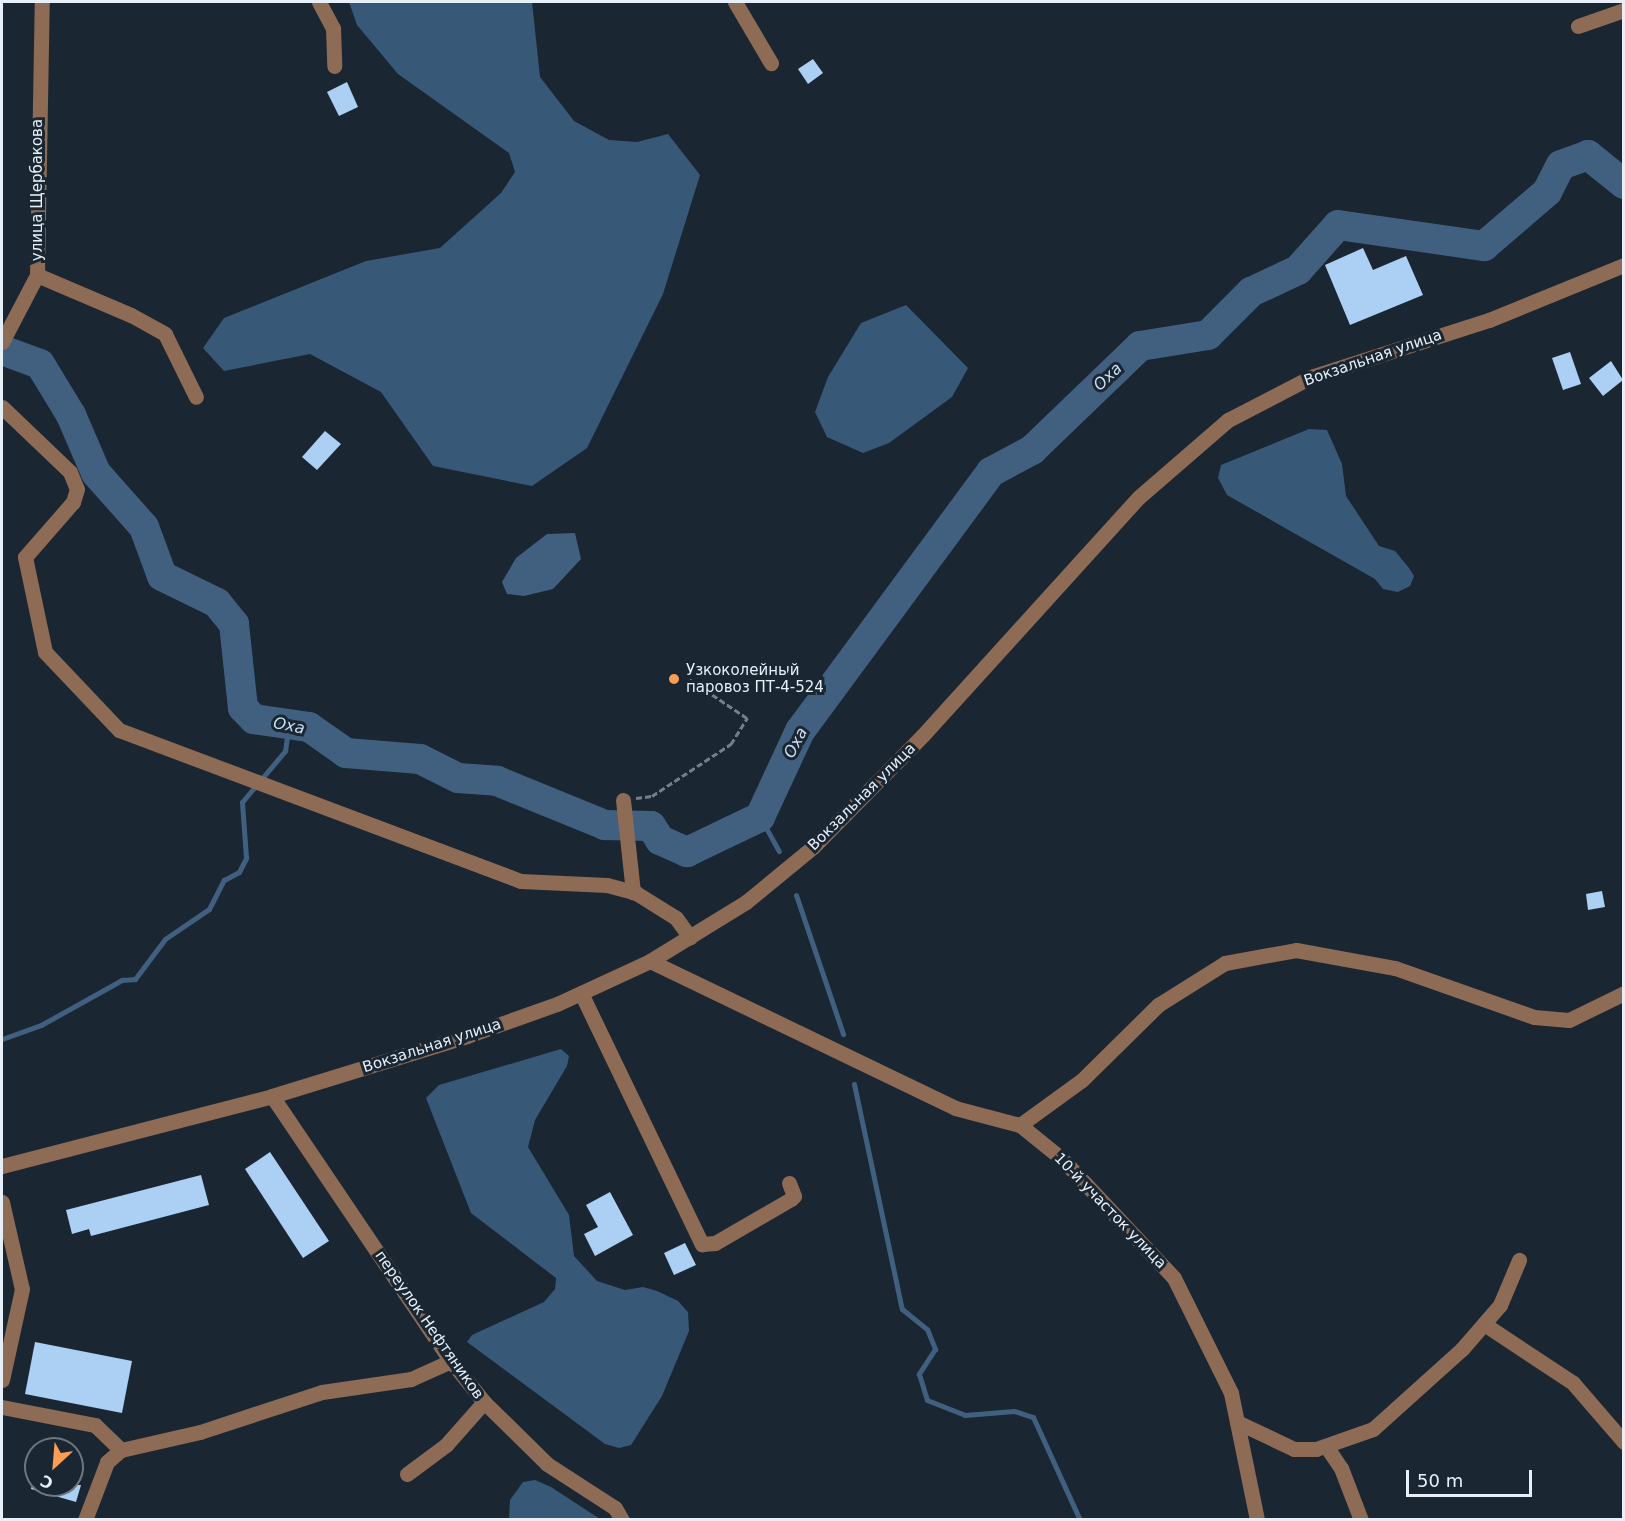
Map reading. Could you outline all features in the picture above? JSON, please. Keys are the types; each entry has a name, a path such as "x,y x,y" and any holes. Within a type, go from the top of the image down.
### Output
{"street":[{"name":"улица Щербакова","path":"42,2 37,275 131,315 165,334 196,397"},
{"path":"319,2 333,28 334,66"},
{"path":"735,2 771,63"},
{"path":"1578,26 1623,10"},
{"name":"Вокзальная улица","path":"2,1166 272,1096 467,1036 582,993 650,961 746,902 813,847 923,735 1139,497 1228,420 1311,377 1488,320 1623,266"},
{"path":"3,339 37,275"},
{"path":"2,407 70,472 77,489 73,502 25,557 45,652 119,730 521,881 607,885 633,892 676,918 690,937"},
{"path":"624,805 633,892"},
{"path":"1020,1125 1082,1080 1158,1005 1225,963 1296,950 1395,968 1534,1017 1569,1020 1623,993"},
{"name":"10-й участок улица","path":"650,961 955,1108 1020,1125 1062,1159 1174,1278 1231,1393 1257,1520"},
{"path":"582,993 702,1244 715,1243 791,1199 794,1196 789,1182"},
{"name":"переулок Нефтяников","path":"272,1096 451,1361 484,1402 547,1464 615,1508 622,1520"},
{"path":"2,1202 22,1288 2,1380"},
{"path":"1237,1422 1294,1449 1326,1446 1373,1429 1484,1324 1500,1305 1519,1260"},
{"path":"1484,1324 1573,1383 1623,1442"},
{"path":"85,1520 107,1462 121,1450 200,1432 322,1392 411,1379 451,1361"},
{"path":"406,1474 446,1445 484,1402"},
{"path":"2,1407 95,1425 121,1450"},
{"path":"1326,1446 1341,1467 1361,1520"}],"path":[{"path":"624,805 652,796 690,774 731,744 747,718 689,679"}],"shaded area":[{"path":"349,2 532,2 540,77 574,121 609,140 637,142 668,134 700,175 663,294 587,448 532,486 433,466 381,392 310,354 224,371 203,348 224,318 366,261 440,248 501,193 515,172 509,153 398,74 357,25"},
{"path":"906,305 968,368 952,397 889,443 863,453 827,437 815,412 828,377 861,323"},
{"path":"1309,429 1327,430 1342,464 1346,496 1379,546 1395,551 1409,568 1414,576 1410,586 1398,592 1383,589 1375,579 1227,495 1218,478 1221,465"},
{"path":"575,533 581,559 553,589 524,596 507,594 502,582 516,558 547,534"},
{"path":"561,1049 569,1056 567,1066 535,1120 528,1147 569,1215 574,1256 597,1281 625,1290 643,1287 657,1291 678,1301 688,1312 689,1331 662,1396 631,1445 619,1448 605,1444 467,1342 472,1335 544,1302 555,1289 556,1278 471,1213 426,1098 439,1085"},
{"path":"535,1480 551,1487 600,1519 509,1519 510,1500 523,1482"}],"building":[{"path":"813,59 823,73 808,84 798,69"},
{"path":"347,82 358,107 339,116 327,92"},
{"path":"1363,248 1373,270 1406,256 1423,295 1350,325 1325,265"},
{"path":"1570,352 1581,384 1563,390 1552,358"},
{"path":"1611,361 1623,380 1603,396 1589,378"},
{"path":"325,431 341,444 317,470 302,457"},
{"path":"1602,891 1605,907 1588,910 1586,894"},
{"path":"270,1152 329,1241 303,1258 245,1169"},
{"path":"201,1175 209,1205 91,1236 89,1229 72,1234 66,1210"},
{"path":"610,1192 633,1235 595,1256 584,1234 598,1227 586,1205"},
{"path":"685,1243 696,1265 674,1275 664,1253"},
{"path":"35,1342 132,1361 122,1413 25,1394"},
{"path":"59,1497 77,1497 76,1502"}],"waterway":[{"name":"Оха","path":"2,350 40,364 71,415 96,473 144,527 162,576 217,603 234,624 243,708 254,719 309,727 346,753 420,759 458,778 497,781 605,825 651,826 660,840 687,852 760,817 800,731 991,472 1032,450 1140,346 1208,335 1251,292 1298,270 1338,225 1484,246 1547,192 1561,165 1588,155 1624,184"},
{"path":"2,1039 41,1025 122,980 135,979 165,939 209,909 224,880 239,872 246,858 242,802 285,751 289,724"},
{"path":"760,817 779,851"},
{"path":"796,895 843,1034"},
{"path":"854,1084 902,1309 927,1329 935,1349 919,1374 927,1400 965,1415 1014,1411 1033,1417 1080,1520"}],"place":[{"name":"Узкоколейный паровоз ПТ-4-524","path":"674,679"}]}
